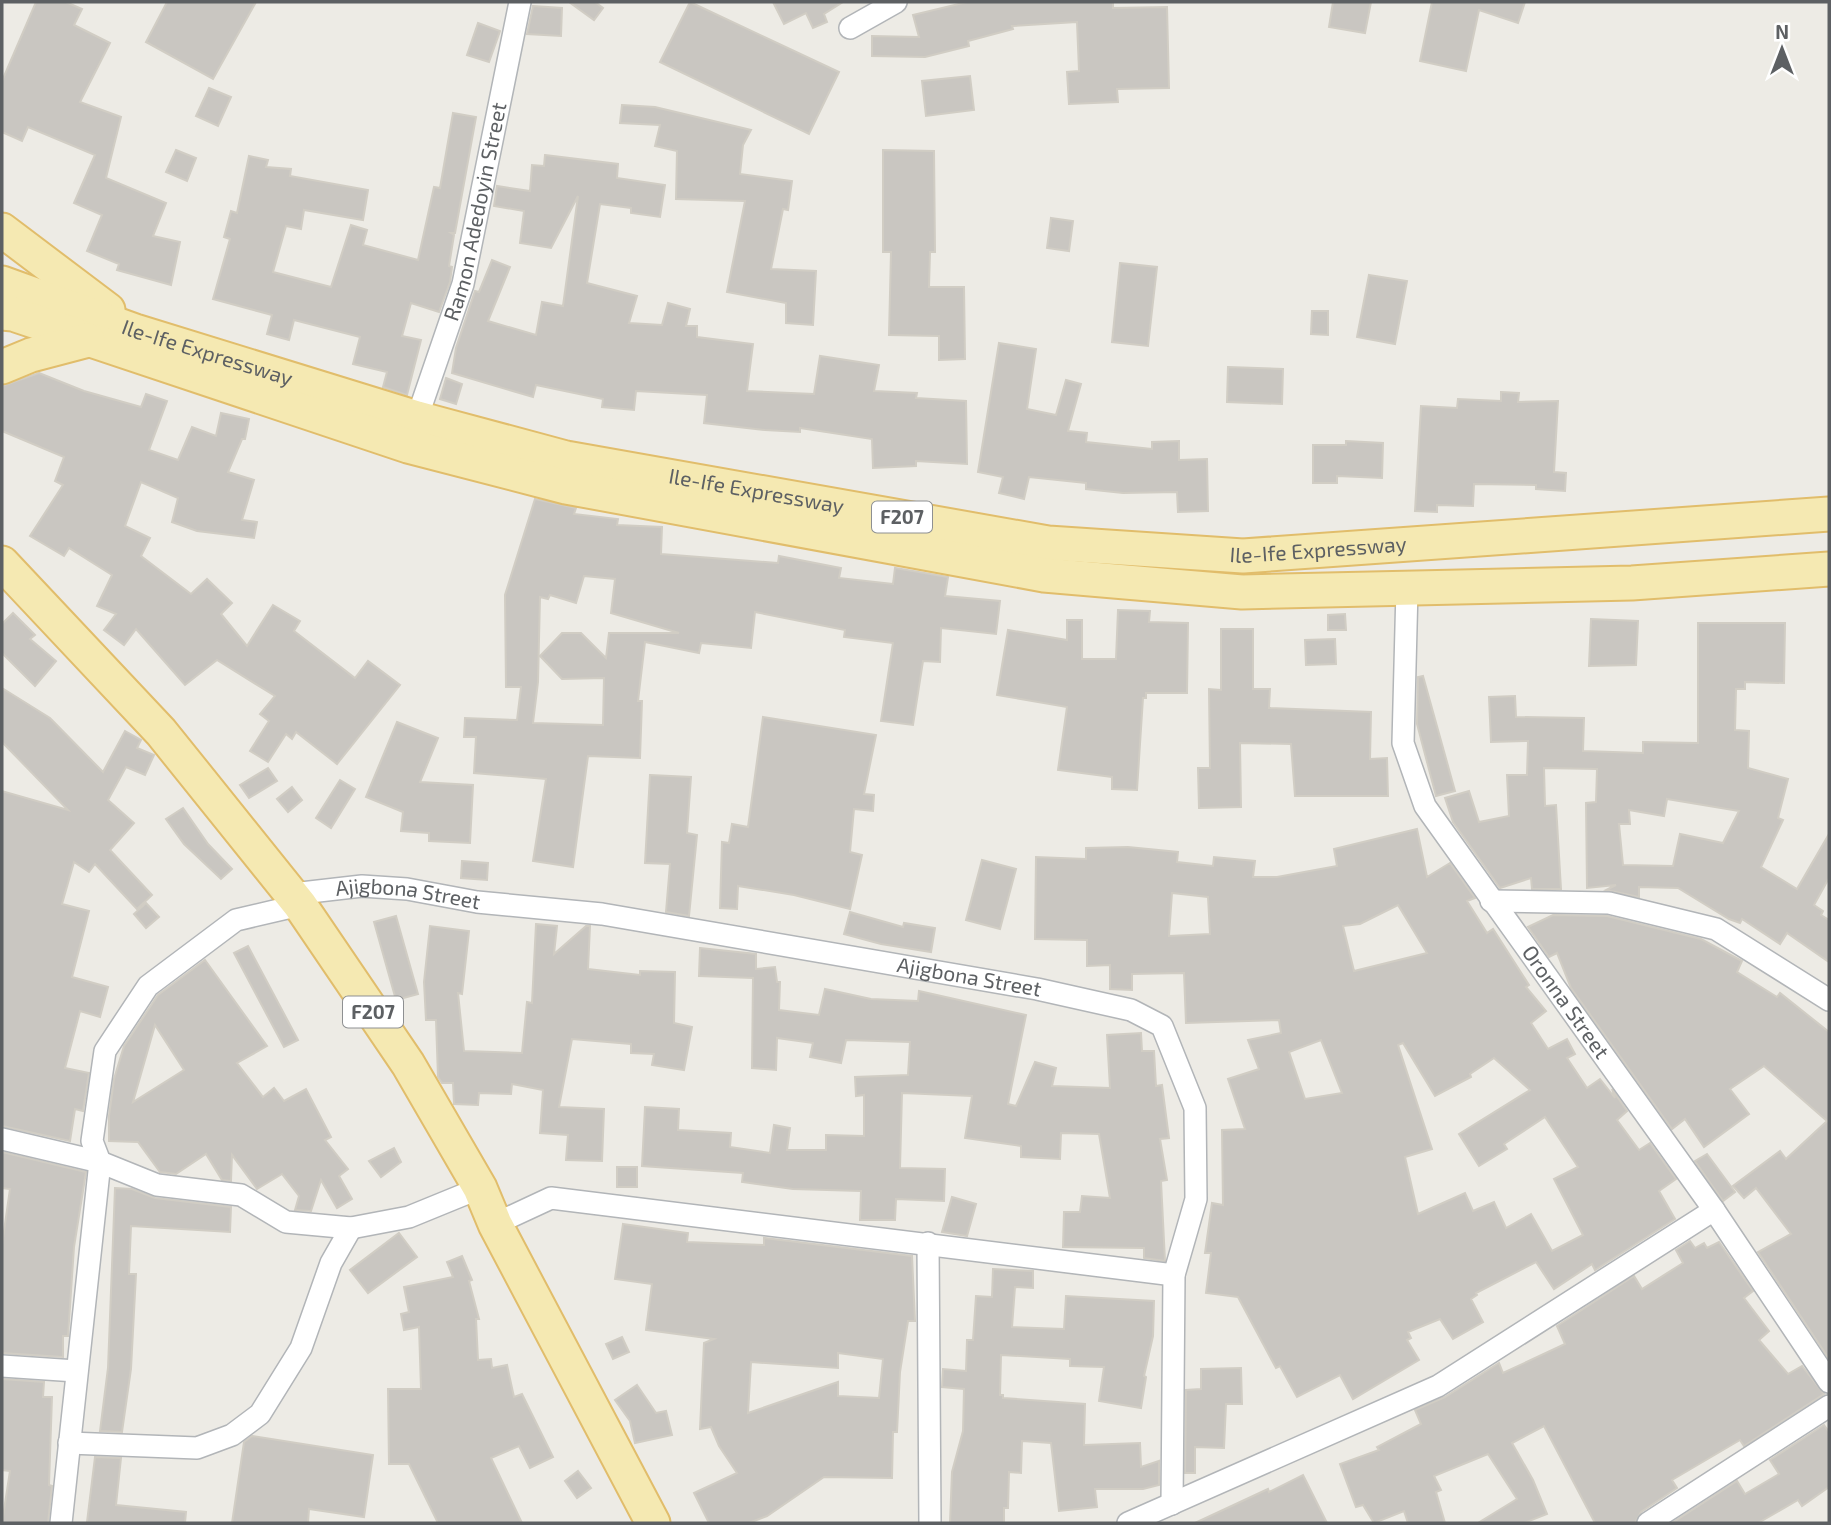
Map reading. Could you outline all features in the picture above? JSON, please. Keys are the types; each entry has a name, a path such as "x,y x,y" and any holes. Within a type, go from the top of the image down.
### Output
{"main road":[{"path":"2,230 135,331"},
{"path":"9,296 44,264"},
{"name":"Ile-Ife Expressway","path":"9,296 135,331 417,418 566,458 1048,543 1243,556 1829,514"},
{"name":"Ile-Ife Expressway","path":"9,296 88,340 408,446 566,487 1044,575 1242,592 1632,583 1829,569"},
{"path":"2,367 31,355 88,340"},
{"name":"F207","path":"2,563 161,732 300,905 408,1064 480,1188 495,1224 653,1523"}],"street":[{"name":"Ramon Adedoyin Street","path":"417,418 463,284 520,2"},
{"path":"850,28 896,2"},
{"name":"Oronna Street","path":"1408,589 1403,743 1425,806 1490,901 1714,1210 1829,1382"},
{"name":"Ajigbona Street","path":"300,905 301,893 362,886 407,889 477,902 602,914 1037,989 1131,1010 1162,1026 1195,1108 1196,1199 1174,1275 1172,1504"},
{"path":"1490,901 1609,903 1716,929 1829,1000"},
{"path":"63,1523 76,1371 100,1162 92,1141 105,1051 148,986 236,920 300,905"},
{"path":"2,1139 100,1162 157,1185 241,1195 286,1222 351,1228 409,1217 480,1188"},
{"path":"495,1224 551,1198 1174,1275"},
{"path":"1128,1523 1438,1386 1714,1210"},
{"path":"69,1443 198,1448 232,1435 260,1414 301,1348 331,1263 351,1228"},
{"path":"928,1243 930,1523"},
{"path":"2,1366 76,1371"},
{"path":"1648,1523 1829,1405"}],"building":[{"path":"36,2 66,2 82,9 74,25 110,43 80,102 121,117 106,178 166,203 153,236 180,242 171,285 117,270 119,264 87,251 102,215 74,203 95,155 28,127 22,141 2,132 2,81"},
{"path":"167,2 256,2 213,79 146,42"},
{"path":"569,2 595,2 603,8 594,20"},
{"path":"690,2 839,72 809,134 660,62"},
{"path":"773,2 843,2 824,14 827,22 813,28 806,13 784,24"},
{"path":"967,2 1113,2 1113,8 1167,7 1169,88 1117,89 1118,102 1069,104 1067,72 1079,71 1077,22 1012,26 1013,29 968,41 969,46 925,57 872,56 872,36 919,37 913,15"},
{"path":"1333,2 1371,2 1365,33 1329,27"},
{"path":"1432,2 1525,2 1518,23 1479,10 1466,71 1420,61"},
{"path":"533,6 562,8 561,36 527,34"},
{"path":"478,23 500,31 489,62 467,55"},
{"path":"970,76 974,110 926,116 922,81"},
{"path":"209,88 231,97 218,126 196,116"},
{"path":"622,105 655,107 751,130 743,145 740,174 792,181 788,210 783,209 771,269 816,271 813,325 786,323 786,303 727,292 745,201 676,199 677,151 655,146 660,125 620,123"},
{"path":"453,113 476,117 455,233 451,233 454,235 449,266 452,267 450,282 439,312 411,303 402,336 421,340 407,395 383,387 387,372 353,364 360,337 294,320 289,340 267,334 272,315 213,299 230,239 224,237 231,211 237,213 249,156 268,160 266,167 291,169 290,176 368,190 363,220 304,210 301,229 286,226 273,272 331,287 351,225 367,230 363,245 418,260 434,187 440,188"},
{"path":"176,150 196,158 187,181 166,172"},
{"path":"883,150 934,151 935,252 930,252 929,287 964,287 965,359 939,360 939,336 889,335 891,252 883,252"},
{"path":"545,155 618,164 617,178 665,185 660,217 631,213 631,208 600,204 587,283 637,296 629,323 662,325 668,303 690,309 686,326 697,326 697,337 753,344 747,391 814,394 820,356 879,365 874,391 917,393 916,398 966,401 967,464 916,461 916,466 873,468 872,439 800,428 800,432 704,423 707,395 636,391 634,410 602,407 603,399 536,385 533,397 452,373 456,348 475,291 479,292 492,260 510,267 488,321 536,335 542,302 563,306 578,196 551,248 520,243 524,211 494,206 497,186 530,191 532,165 544,166"},
{"path":"1051,218 1073,221 1069,251 1047,248"},
{"path":"1120,263 1157,267 1148,346 1112,342"},
{"path":"1369,275 1407,281 1395,344 1357,337"},
{"path":"1312,311 1328,311 1328,335 1311,334"},
{"path":"999,343 1036,349 1027,409 1056,415 1066,380 1081,384 1068,431 1087,433 1086,442 1152,449 1152,442 1179,441 1179,460 1207,459 1208,511 1178,512 1177,492 1123,493 1086,489 1086,483 1029,477 1024,499 999,493 1003,477 978,472"},
{"path":"1228,367 1283,369 1282,404 1227,402"},
{"path":"39,373 84,391 141,407 146,394 167,401 149,450 178,460 192,427 216,436 221,413 249,419 245,439 242,439 228,472 254,480 242,520 257,522 254,538 197,531 172,522 178,498 141,482 125,526 150,538 141,556 191,594 207,579 232,603 221,614 247,646 273,605 300,621 294,631 355,678 368,661 400,685 337,764 296,732 292,739 286,734 268,762 250,751 269,721 260,714 275,696 217,660 185,685 136,629 124,645 104,630 116,614 97,606 112,575 69,548 64,556 30,536 63,485 55,481 64,457 2,431 2,386"},
{"path":"446,378 462,384 456,404 440,399"},
{"path":"1501,392 1519,393 1518,402 1558,401 1554,472 1566,473 1565,491 1536,489 1536,485 1474,484 1473,506 1437,505 1437,512 1415,511 1421,406 1457,408 1458,399 1501,401"},
{"path":"1346,441 1383,443 1382,478 1337,476 1337,483 1313,483 1313,445 1346,445"},
{"path":"535,499 576,508 574,514 618,519 617,525 662,527 661,554 778,563 779,556 841,568 839,578 893,584 895,568 948,577 945,596 1000,601 996,634 941,628 940,662 923,661 913,725 881,721 893,643 844,637 845,630 755,612 751,648 701,643 699,653 645,642 638,701 642,701 640,758 588,756 573,867 533,861 546,779 474,773 476,737 464,737 465,718 517,720 521,687 506,687 505,595","holes":["584,576 615,579 611,613 679,633 609,633 606,658 581,633 562,633 540,656 562,679 604,678 603,725 533,723 538,682 540,597 548,599 550,595 576,603"]},
{"path":"1118,610 1150,611 1149,622 1188,623 1187,693 1146,693 1146,698 1143,698 1137,790 1112,789 1112,777 1058,770 1067,707 997,695 1008,630 1067,640 1067,620 1082,620 1082,659 1116,659"},
{"path":"13,613 35,635 30,639 56,661 35,686 2,653 2,624"},
{"path":"1345,614 1346,630 1328,630 1328,615"},
{"path":"1591,619 1638,621 1636,665 1589,666"},
{"path":"1698,623 1785,623 1784,683 1745,682 1745,689 1736,689 1735,730 1749,731 1748,768 1788,779 1778,818 1783,820 1761,867 1797,889 1829,834 1829,878 1814,905 1823,911 1821,915 1829,920 1829,962 1787,933 1780,944 1742,919 1740,923 1729,919 1678,888 1639,887 1639,897 1606,890 1616,885 1587,888 1586,803 1596,802 1597,769 1544,768 1545,806 1556,805 1561,889 1532,889 1531,878 1500,888 1453,822 1445,798 1469,791 1479,822 1509,816 1507,775 1527,775 1528,741 1491,742 1489,697 1515,696 1516,717 1584,718 1583,751 1643,753 1643,742 1698,743","holes":["1667,799 1739,811 1723,843 1680,834 1673,866 1623,865 1619,824 1630,824 1629,810 1664,816"]},
{"path":"1221,629 1253,629 1253,689 1270,689 1269,708 1371,712 1370,759 1387,758 1388,796 1295,796 1291,744 1240,743 1241,807 1199,808 1198,768 1210,768 1209,689 1221,690"},
{"path":"1335,639 1336,664 1306,665 1305,640"},
{"path":"1423,676 1455,791 1436,796 1417,724 1418,677"},
{"path":"2,688 50,718 103,772 125,731 141,740 137,748 154,755 145,775 126,767 108,800 134,823 110,850 152,895 137,909 95,864 89,872 74,862 62,904 89,911 72,977 108,987 100,1017 80,1011 65,1068 89,1073 83,1111 75,1109 70,1141 2,1126 2,791 68,810 2,742"},
{"path":"763,717 876,735 864,794 874,795 873,811 854,809 850,852 862,855 850,909 794,895 738,886 737,909 720,908 722,842 729,843 732,824 748,827"},
{"path":"397,722 438,738 420,782 473,785 470,843 429,841 429,833 401,831 403,812 366,797"},
{"path":"268,768 277,781 249,798 240,785"},
{"path":"650,775 691,777 687,833 697,835 689,916 666,912 670,864 645,863"},
{"path":"340,780 355,789 331,828 316,818"},
{"path":"292,787 302,800 288,812 277,799"},
{"path":"183,808 208,844 232,869 221,879 184,844 166,819"},
{"path":"1417,829 1427,877 1450,863 1475,898 1467,901 1487,933 1493,929 1529,985 1526,987 1546,1011 1531,1023 1548,1049 1567,1039 1575,1054 1567,1058 1587,1088 1600,1079 1615,1098 1612,1089 1627,1111 1617,1120 1639,1150 1650,1143 1676,1179 1659,1191 1675,1219 1595,1270 1592,1264 1554,1289 1536,1262 1476,1293 1471,1299 1483,1322 1453,1339 1440,1319 1408,1332 1411,1338 1407,1340 1419,1360 1353,1399 1340,1375 1297,1397 1280,1366 1276,1368 1238,1297 1206,1293 1211,1253 1205,1253 1212,1203 1223,1205 1222,1130 1245,1129 1228,1079 1259,1069 1248,1040 1281,1033 1279,1020 1186,1023 1184,973 1132,974 1132,990 1110,989 1110,965 1087,966 1087,940 1035,939 1036,857 1086,859 1086,848 1128,847 1178,852 1177,862 1213,866 1214,857 1255,861 1253,877 1277,877 1337,866 1334,849","holes":["1172,893 1208,897 1210,934 1169,936","1398,905 1427,953 1354,971 1343,926 1360,924","1321,1040 1342,1093 1305,1099 1289,1052","1403,1043 1435,1096 1471,1077 1470,1074 1494,1058 1530,1090 1459,1134 1479,1166 1507,1149 1504,1144 1545,1117 1578,1167 1554,1179 1583,1235 1552,1251 1531,1214 1506,1228 1494,1202 1473,1211 1465,1193 1418,1214 1405,1157 1432,1149 1398,1045"]},
{"path":"982,860 1016,869 1000,929 966,920"},
{"path":"462,861 488,863 487,880 461,878"},
{"path":"146,903 159,917 146,928 134,914"},
{"path":"850,912 903,927 904,923 935,928 931,952 881,944 844,934"},
{"path":"1553,915 1607,916 1701,939 1742,961 1737,972 1777,997 1780,993 1829,1032 1829,1359 1758,1252 1791,1234 1756,1188 1744,1198 1733,1186 1780,1151 1786,1159 1827,1121 1764,1066 1730,1089 1749,1114 1704,1147 1685,1119 1672,1129 1571,988 1557,953 1549,957 1528,927"},
{"path":"396,916 418,994 396,1000 374,922"},
{"path":"536,924 557,926 554,954 586,926 590,926 588,969 640,975 640,971 675,972 674,1023 692,1027 684,1070 652,1065 654,1054 631,1053 631,1044 572,1039 559,1107 604,1109 602,1161 566,1160 568,1135 540,1133 543,1090 512,1084 511,1094 479,1093 478,1105 454,1104 453,1083 442,1083 438,1077 436,1020 426,1020 424,982 430,926 469,931 462,994 458,993 464,1051 522,1053 527,1002 532,1003"},
{"path":"248,946 298,1040 284,1047 234,953"},
{"path":"700,948 756,954 756,969 775,967 777,982 780,982 779,1010 819,1015 825,989 871,999 918,1001 919,991 1026,1015 1008,1104 1016,1106 1035,1062 1056,1068 1052,1086 1110,1088 1107,1035 1141,1033 1142,1051 1154,1051 1156,1086 1162,1085 1169,1138 1160,1139 1167,1180 1161,1181 1165,1261 1144,1258 1144,1248 1063,1247 1064,1212 1080,1212 1082,1196 1110,1198 1099,1134 1061,1133 1060,1159 1021,1157 1021,1146 965,1138 972,1096 902,1093 900,1168 945,1169 944,1201 896,1199 895,1220 860,1220 861,1191 793,1189 742,1182 743,1173 642,1166 645,1107 679,1109 678,1130 731,1133 730,1147 770,1153 774,1125 790,1128 787,1150 826,1150 826,1135 864,1136 864,1095 856,1096 855,1077 908,1075 910,1042 846,1040 841,1063 810,1057 813,1043 777,1038 776,1070 752,1068 753,978 699,976"},
{"path":"205,960 267,1046 237,1063 263,1097 274,1088 284,1101 306,1089 331,1137 325,1140 348,1169 339,1176 352,1199 337,1208 321,1180 311,1211 295,1210 299,1196 282,1174 257,1189 232,1155 231,1181 222,1180 206,1154 176,1174 160,1172 138,1142 109,1141 114,1079 124,1046 158,995","holes":["155,1025 184,1070 133,1102"]},
{"path":"394,1148 401,1162 381,1177 369,1161"},
{"path":"2,1152 86,1172 74,1247 68,1336 63,1336 63,1357 2,1353 2,1245 10,1189 2,1188"},
{"path":"1707,1154 1735,1192 1723,1201 1695,1161"},
{"path":"617,1167 637,1167 637,1187 617,1187"},
{"path":"115,1188 132,1189 155,1198 231,1207 230,1232 131,1226 129,1274 136,1274 131,1369 122,1432 100,1431 108,1368"},
{"path":"952,1197 976,1204 967,1236 942,1232"},
{"path":"623,1224 688,1233 687,1242 764,1245 764,1238 912,1256 915,1321 908,1321 900,1372 897,1432 893,1432 892,1478 824,1477 767,1516 749,1523 709,1523 694,1493 737,1473 719,1446 711,1427 700,1429 704,1343 714,1339 646,1330 652,1284 615,1279","holes":["838,1353 883,1359 879,1398 838,1396 838,1382 748,1413 751,1362 838,1368"]},
{"path":"399,1233 417,1257 368,1293 350,1270"},
{"path":"1690,1241 1695,1248 1704,1243 1707,1248 1719,1242 1753,1291 1744,1298 1769,1331 1759,1340 1788,1374 1802,1366 1824,1394 1744,1446 1740,1440 1672,1480 1677,1488 1641,1512 1635,1523 1595,1523 1544,1426 1512,1443 1533,1480 1547,1514 1524,1523 1478,1523 1517,1499 1488,1454 1434,1476 1441,1490 1436,1492 1445,1523 1408,1523 1404,1511 1374,1523 1363,1505 1356,1507 1340,1464 1379,1450 1377,1447 1421,1424 1415,1410 1445,1397 1499,1363 1503,1373 1565,1344 1557,1326 1634,1276 1642,1289 1683,1263 1676,1250"},
{"path":"462,1256 472,1280 469,1281 479,1319 476,1319 478,1360 491,1359 492,1368 507,1365 514,1397 522,1394 553,1457 530,1468 519,1446 491,1458 522,1523 438,1523 409,1464 389,1464 388,1389 421,1389 419,1327 404,1330 401,1314 409,1312 404,1287 453,1277 447,1262"},
{"path":"993,1269 1033,1271 1033,1288 1015,1287 1012,1327 1064,1329 1066,1296 1154,1301 1153,1336 1144,1376 1141,1408 1099,1401 1104,1367 1070,1366 1070,1359 1001,1355 1000,1395 1003,1395 1003,1398 1085,1404 1084,1445 1140,1443 1141,1467 1159,1461 1159,1485 1143,1489 1095,1489 1097,1507 1059,1511 1051,1443 1022,1441 1021,1473 1009,1472 1008,1508 1004,1508 1004,1523 950,1523 952,1472 963,1431 964,1389 942,1387 943,1369 966,1371 967,1340 973,1340 976,1296 992,1297"},
{"path":"622,1337 629,1352 613,1359 606,1344"},
{"path":"1241,1368 1242,1404 1226,1404 1224,1448 1195,1447 1195,1473 1185,1473 1186,1390 1201,1389 1201,1369"},
{"path":"2,1379 44,1382 43,1397 52,1397 49,1485 52,1486 48,1523 2,1523 10,1471 2,1470"},
{"path":"637,1385 656,1413 666,1411 672,1435 635,1443 630,1421 615,1400"},
{"path":"1824,1425 1829,1432 1829,1487 1802,1506 1798,1500 1758,1523 1672,1523 1737,1481 1745,1494 1779,1474 1770,1460"},
{"path":"252,1436 373,1455 364,1517 309,1509 308,1523 232,1523 244,1442"},
{"path":"95,1457 121,1458 116,1505 186,1512 185,1523 87,1522"},
{"path":"578,1471 591,1488 577,1498 565,1481"},
{"path":"1303,1475 1327,1523 1195,1523 1268,1489 1269,1492"}]}
